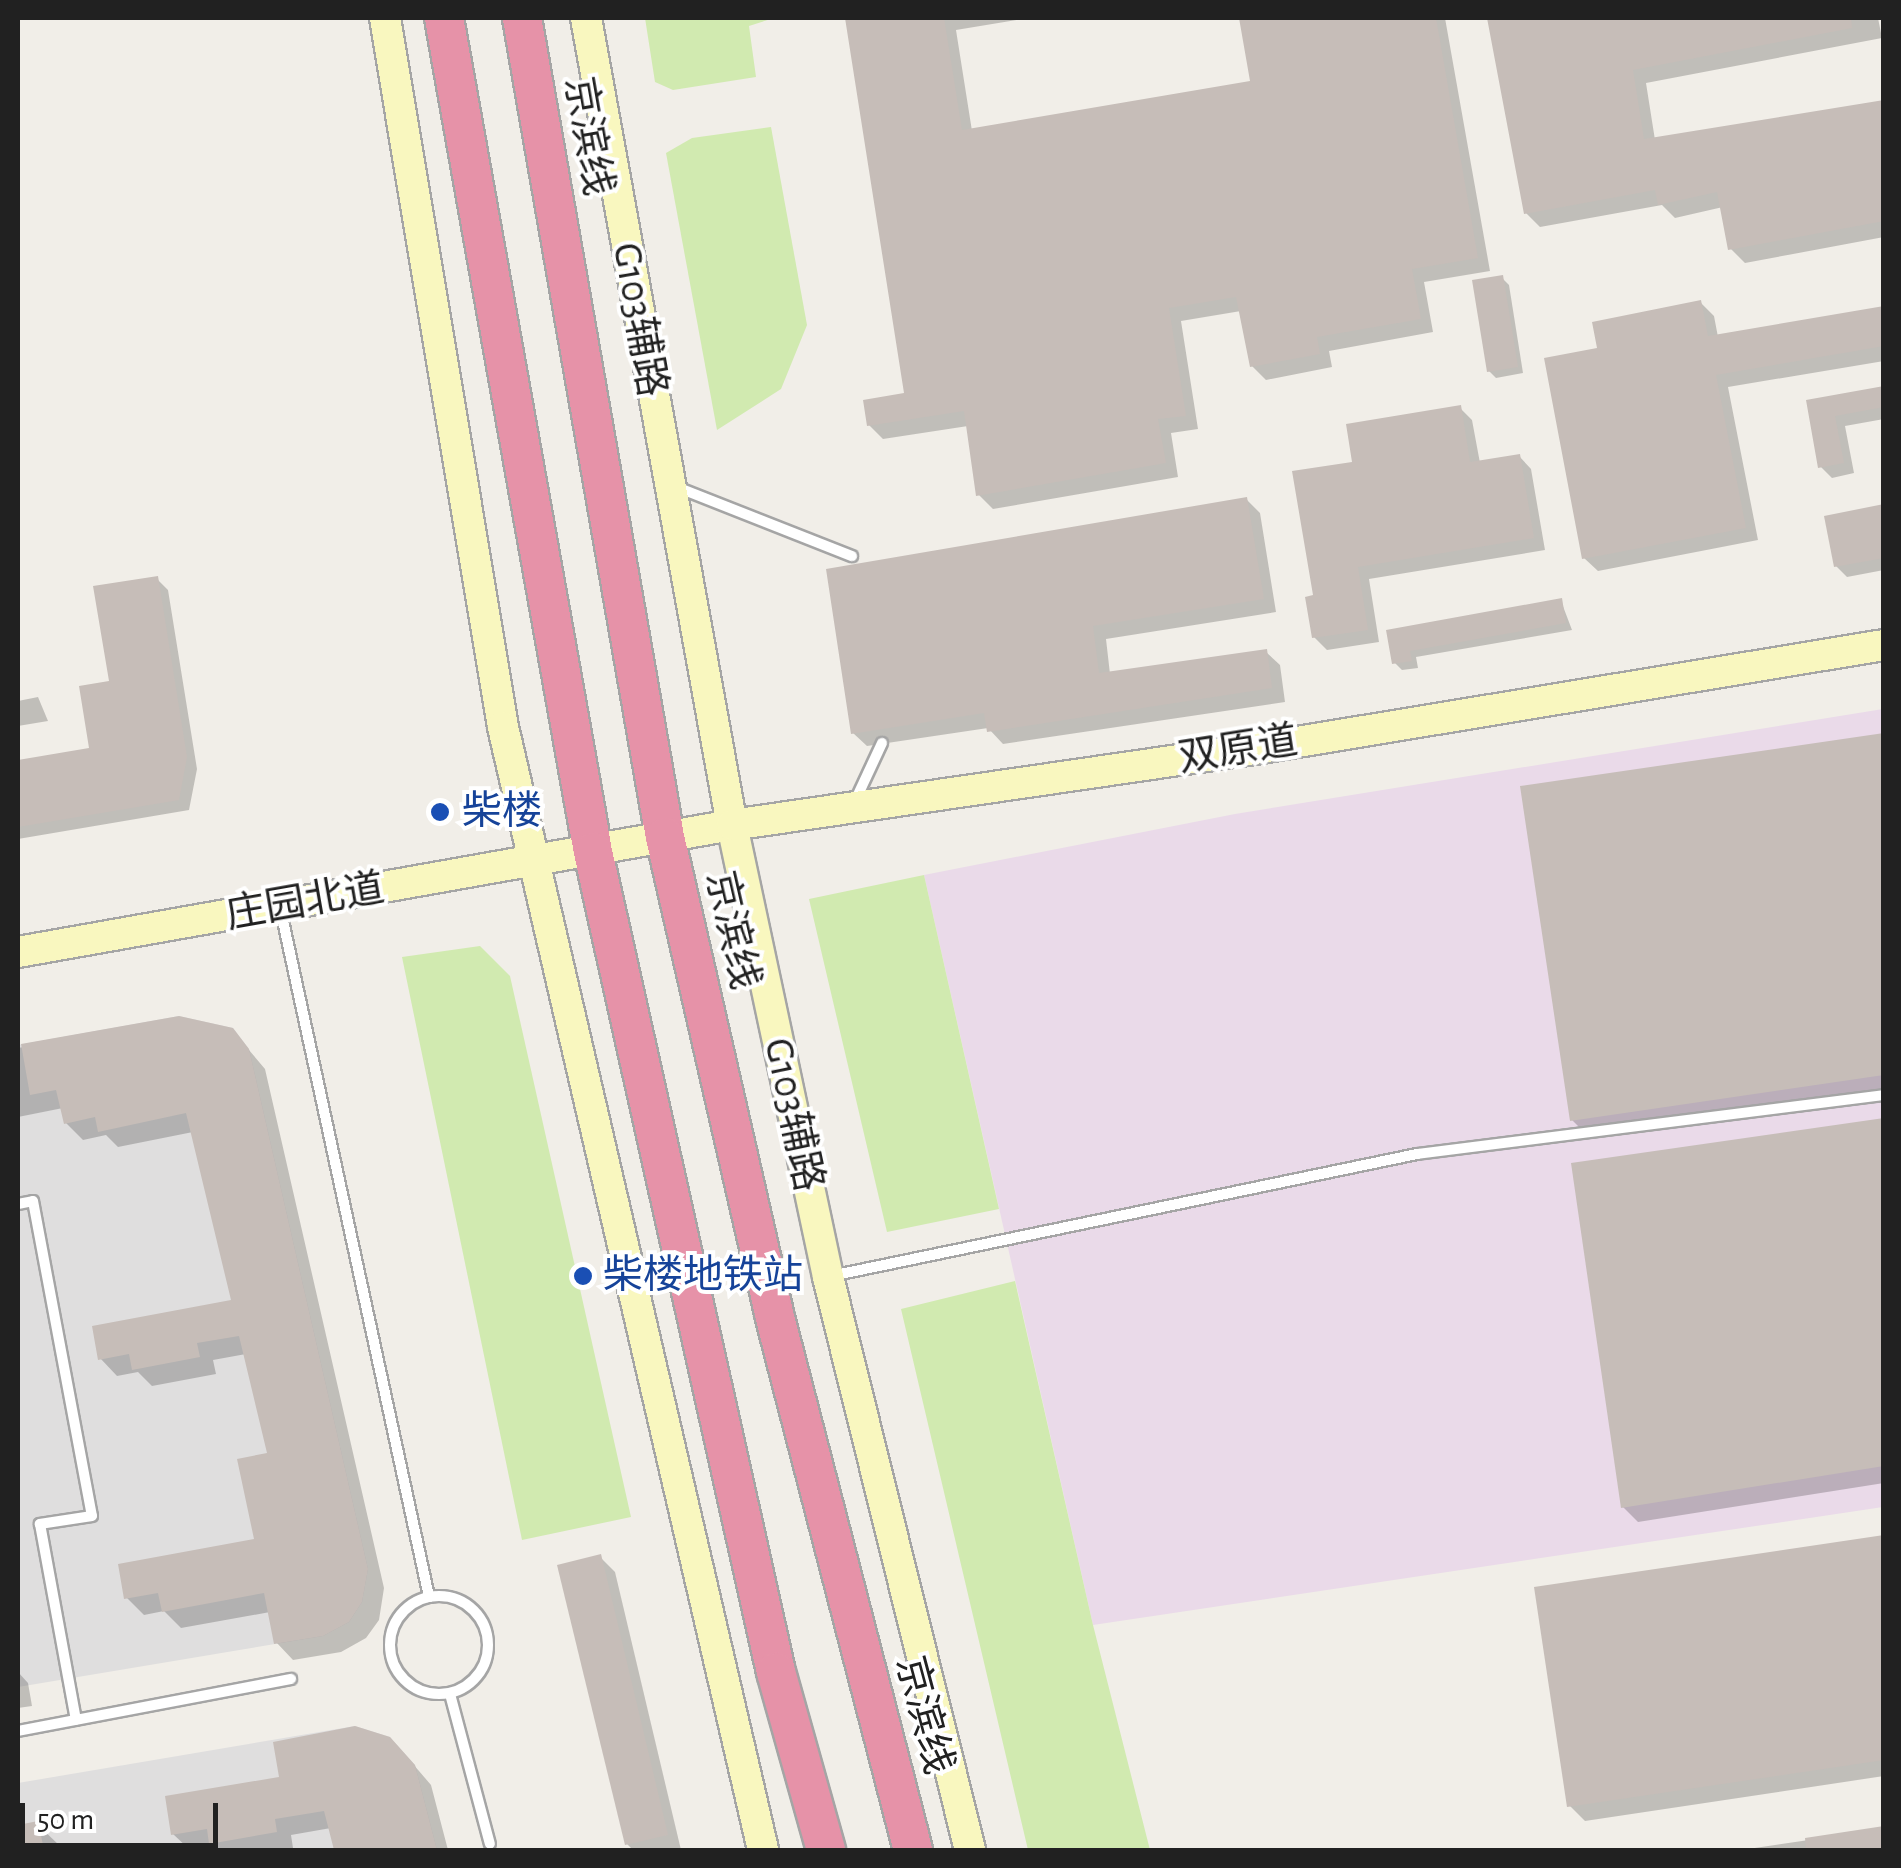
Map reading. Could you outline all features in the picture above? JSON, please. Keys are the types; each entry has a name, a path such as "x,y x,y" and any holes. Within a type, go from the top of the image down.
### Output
{"highway":[{"path":"444,18 593,852 776,1672 826,1850"},
{"name":"京滨线","path":"522,18 665,838 774,1314 914,1850"}],"street":[{"path":"385,18 503,727 763,1850"},
{"name":"G103辅路","path":"586,18 732,825 828,1276 970,1850"},
{"name":"双原道","path":"593,852 732,825 1884,644"},
{"name":"庄园北道","path":"18,952 593,852"}],"lane":[{"path":"668,484 852,556"},
{"path":"852,807 882,743"},
{"path":"280,906 429,1596"},
{"path":"828,1276 1417,1154 1884,1095"},
{"path":"18,1204 33,1202 92,1516 40,1524 76,1720"},
{"path":"429,1596 463,1601 476,1612 489,1643 479,1676 450,1694 406,1682 390,1656 402,1612 429,1596"},
{"path":"18,1731 291,1679"},
{"path":"450,1694 490,1844"}],"shaded area":[{"path":"1883,709 1883,1507 1093,1625 924,875 1235,814"},
{"path":"179,1016 233,1028 249,1049 368,1569 362,1602 349,1622 323,1636 18,1687 18,1045"},
{"path":"355,1726 390,1737 415,1765 437,1850 18,1850 18,1783"}],"green space":[{"path":"645,18 774,18 749,26 756,77 673,90 655,82"},
{"path":"771,127 807,325 781,389 717,430 666,153 692,138"},
{"path":"924,875 999,1209 887,1232 809,899"},
{"path":"480,946 510,976 631,1517 522,1540 402,957"},
{"path":"1015,1281 1093,1625 1150,1850 1028,1850 901,1309"}],"building":[{"path":"845,18 944,18 962,130 1250,81 1239,18 1436,18 1478,258 1412,269 1421,319 1317,337 1320,354 1250,367 1236,297 1169,308 1186,416 1158,419 1166,463 976,496 964,411 867,426 863,400 904,393"},
{"path":"1487,18 1851,18 1852,28 1633,70 1644,139 1884,100 1884,221 1728,250 1717,192 1658,205 1655,190 1524,214"},
{"path":"1503,275 1518,367 1487,372 1472,280"},
{"path":"1701,300 1708,336 1884,306 1884,346 1716,375 1746,528 1582,559 1544,358 1597,348 1592,322"},
{"path":"1884,386 1884,407 1835,416 1844,463 1818,468 1806,400"},
{"path":"1461,405 1470,462 1520,454 1534,538 1358,567 1368,630 1312,638 1305,597 1313,595 1292,471 1352,462 1346,424"},
{"path":"1247,497 1264,599 1093,626 1099,673 1267,649 1272,688 987,732 984,713 851,734 826,569"},
{"path":"1884,504 1884,558 1834,567 1824,516"},
{"path":"158,576 187,757 179,800 18,827 18,760 89,748 79,686 109,681 93,586"},
{"path":"1562,598 1566,623 1410,651 1412,661 1392,664 1386,630"},
{"path":"1884,733 1884,1075 1570,1121 1520,786"},
{"path":"179,1016 233,1028 249,1049 368,1569 362,1602 349,1622 323,1636 274,1644 264,1593 162,1612 158,1593 124,1599 118,1564 254,1539 237,1459 267,1453 239,1336 197,1343 200,1357 132,1370 129,1354 98,1360 92,1326 231,1300 186,1113 98,1132 95,1117 64,1124 56,1090 30,1095 21,1044"},
{"path":"1884,1118 1884,1466 1621,1508 1571,1163"},
{"path":"1884,1535 1884,1760 1567,1807 1534,1587"},
{"path":"601,1554 668,1835 625,1845 557,1565"},
{"path":"355,1726 390,1737 415,1765 437,1850 334,1850 324,1811 275,1819 277,1832 209,1844 207,1829 171,1835 165,1796 279,1777 273,1742"},
{"path":"38,1821 44,1850 18,1850 18,1825"},
{"path":"1884,1826 1884,1850 1806,1850 1805,1838"}],"place":[{"name":"柴楼","path":"440,812"},
{"name":"柴楼地铁站","path":"583,1276"}]}
